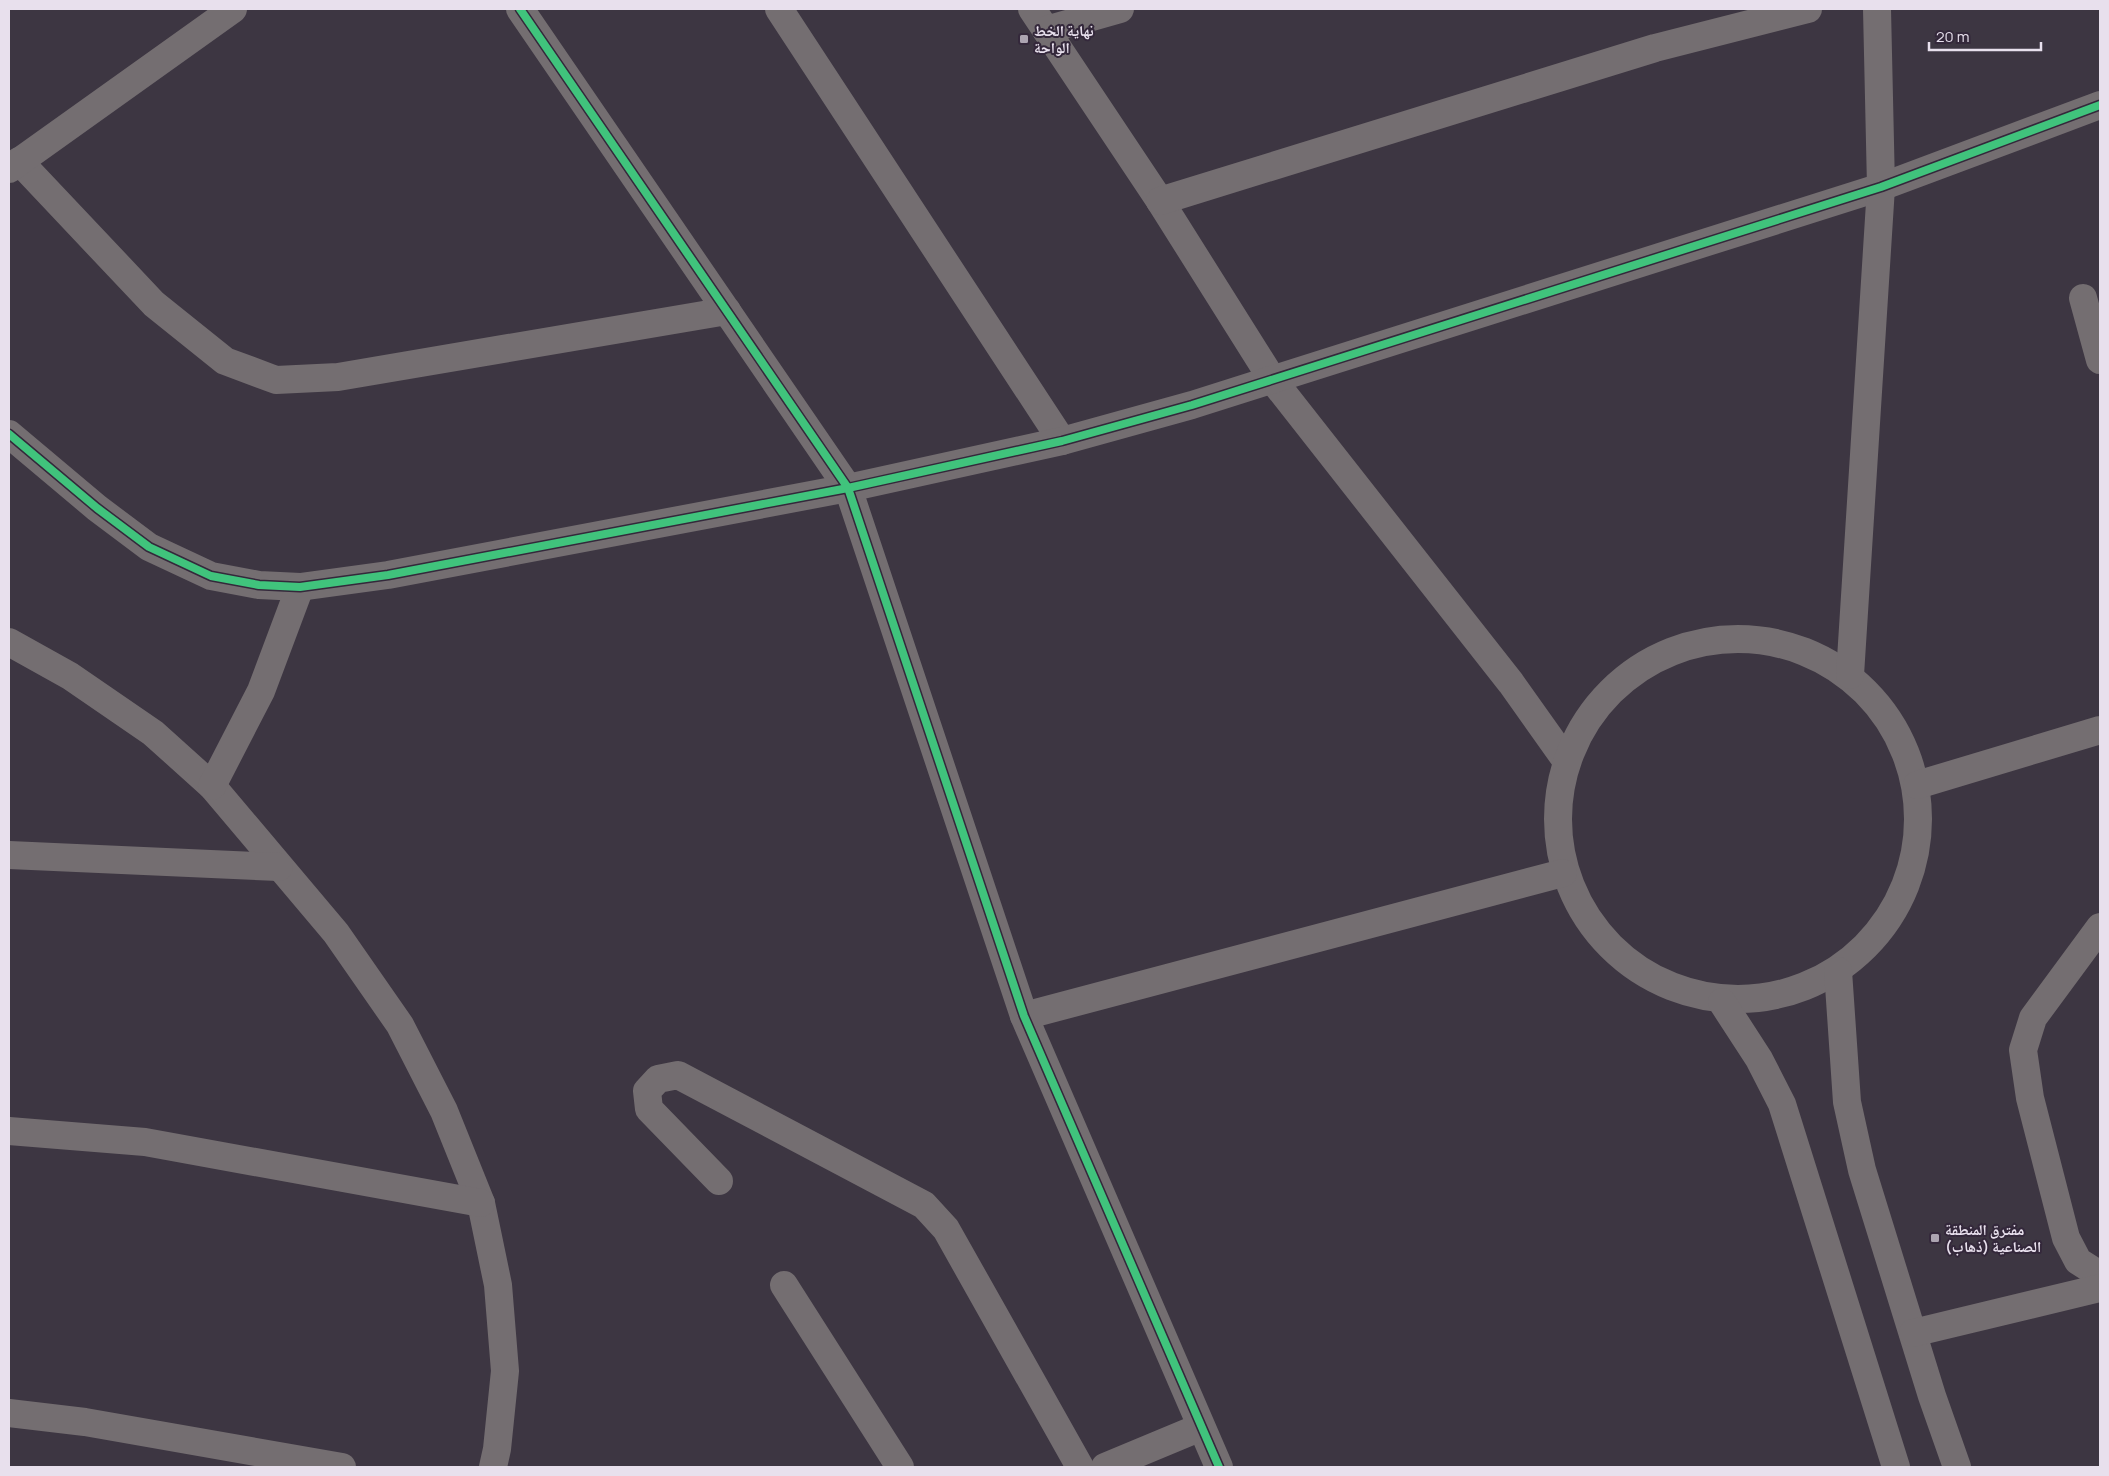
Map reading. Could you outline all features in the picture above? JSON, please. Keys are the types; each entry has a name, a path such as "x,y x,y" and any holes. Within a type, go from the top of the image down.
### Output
{"street":[{"path":"233,9 14,165 154,304 225,361 276,380 338,377 727,311"},
{"path":"520,9 848,488 1024,1016 1218,1467"},
{"path":"779,9 1062,441"},
{"path":"1120,9 1039,20 1160,201 1272,379 1511,683 1565,759"},
{"path":"1160,201 1655,48 1808,9"},
{"path":"1850,675 1881,187 1877,9"},
{"path":"9,434 97,508 149,547 211,576 259,585 300,587 388,575 848,488 1062,441 1192,404 1881,187 2100,105"},
{"path":"2083,298 2100,360"},
{"path":"212,786 261,690 300,587"},
{"path":"1720,638 1789,644 1850,675 1894,724 1917,784 1918,850 1895,911 1838,971 1813,985 1769,998 1722,1002 1654,980 1598,936 1563,873 1555,816 1565,759 1600,700 1654,657 1720,638"},
{"path":"9,642 70,676 153,733 212,786 336,933 400,1025 444,1111 481,1203 498,1285 505,1371 498,1449 493,1467"},
{"path":"1917,784 2100,730"},
{"path":"9,855 279,867"},
{"path":"1024,1016 1563,873"},
{"path":"2100,927 2033,1018 2023,1050 2030,1098 2066,1238 2078,1261 2100,1276"},
{"path":"1838,971 1847,1102 1862,1170 1957,1467"},
{"path":"1722,1002 1759,1059 1782,1104 1896,1467"},
{"path":"719,1181 649,1109 647,1091 658,1079 678,1075 924,1205 946,1228 1080,1467"},
{"path":"9,1131 145,1142 481,1203"},
{"path":"784,1285 900,1467"},
{"path":"1913,1332 2100,1288"},
{"path":"9,1413 85,1422 342,1467"},
{"path":"1105,1467 1201,1427"}],"cycle path":[{"path":"520,9 848,488 1024,1016 1219,1467"},
{"path":"9,434 97,508 149,547 211,576 259,585 300,587 388,575 848,488 1062,441 1192,405 1881,187 2100,105"}],"place":[{"name":"نهاية الخط الواحة","path":"1024,39"},
{"name":"مفترق المنطقة الصناعية (ذهاب)","path":"1935,1238"}]}
